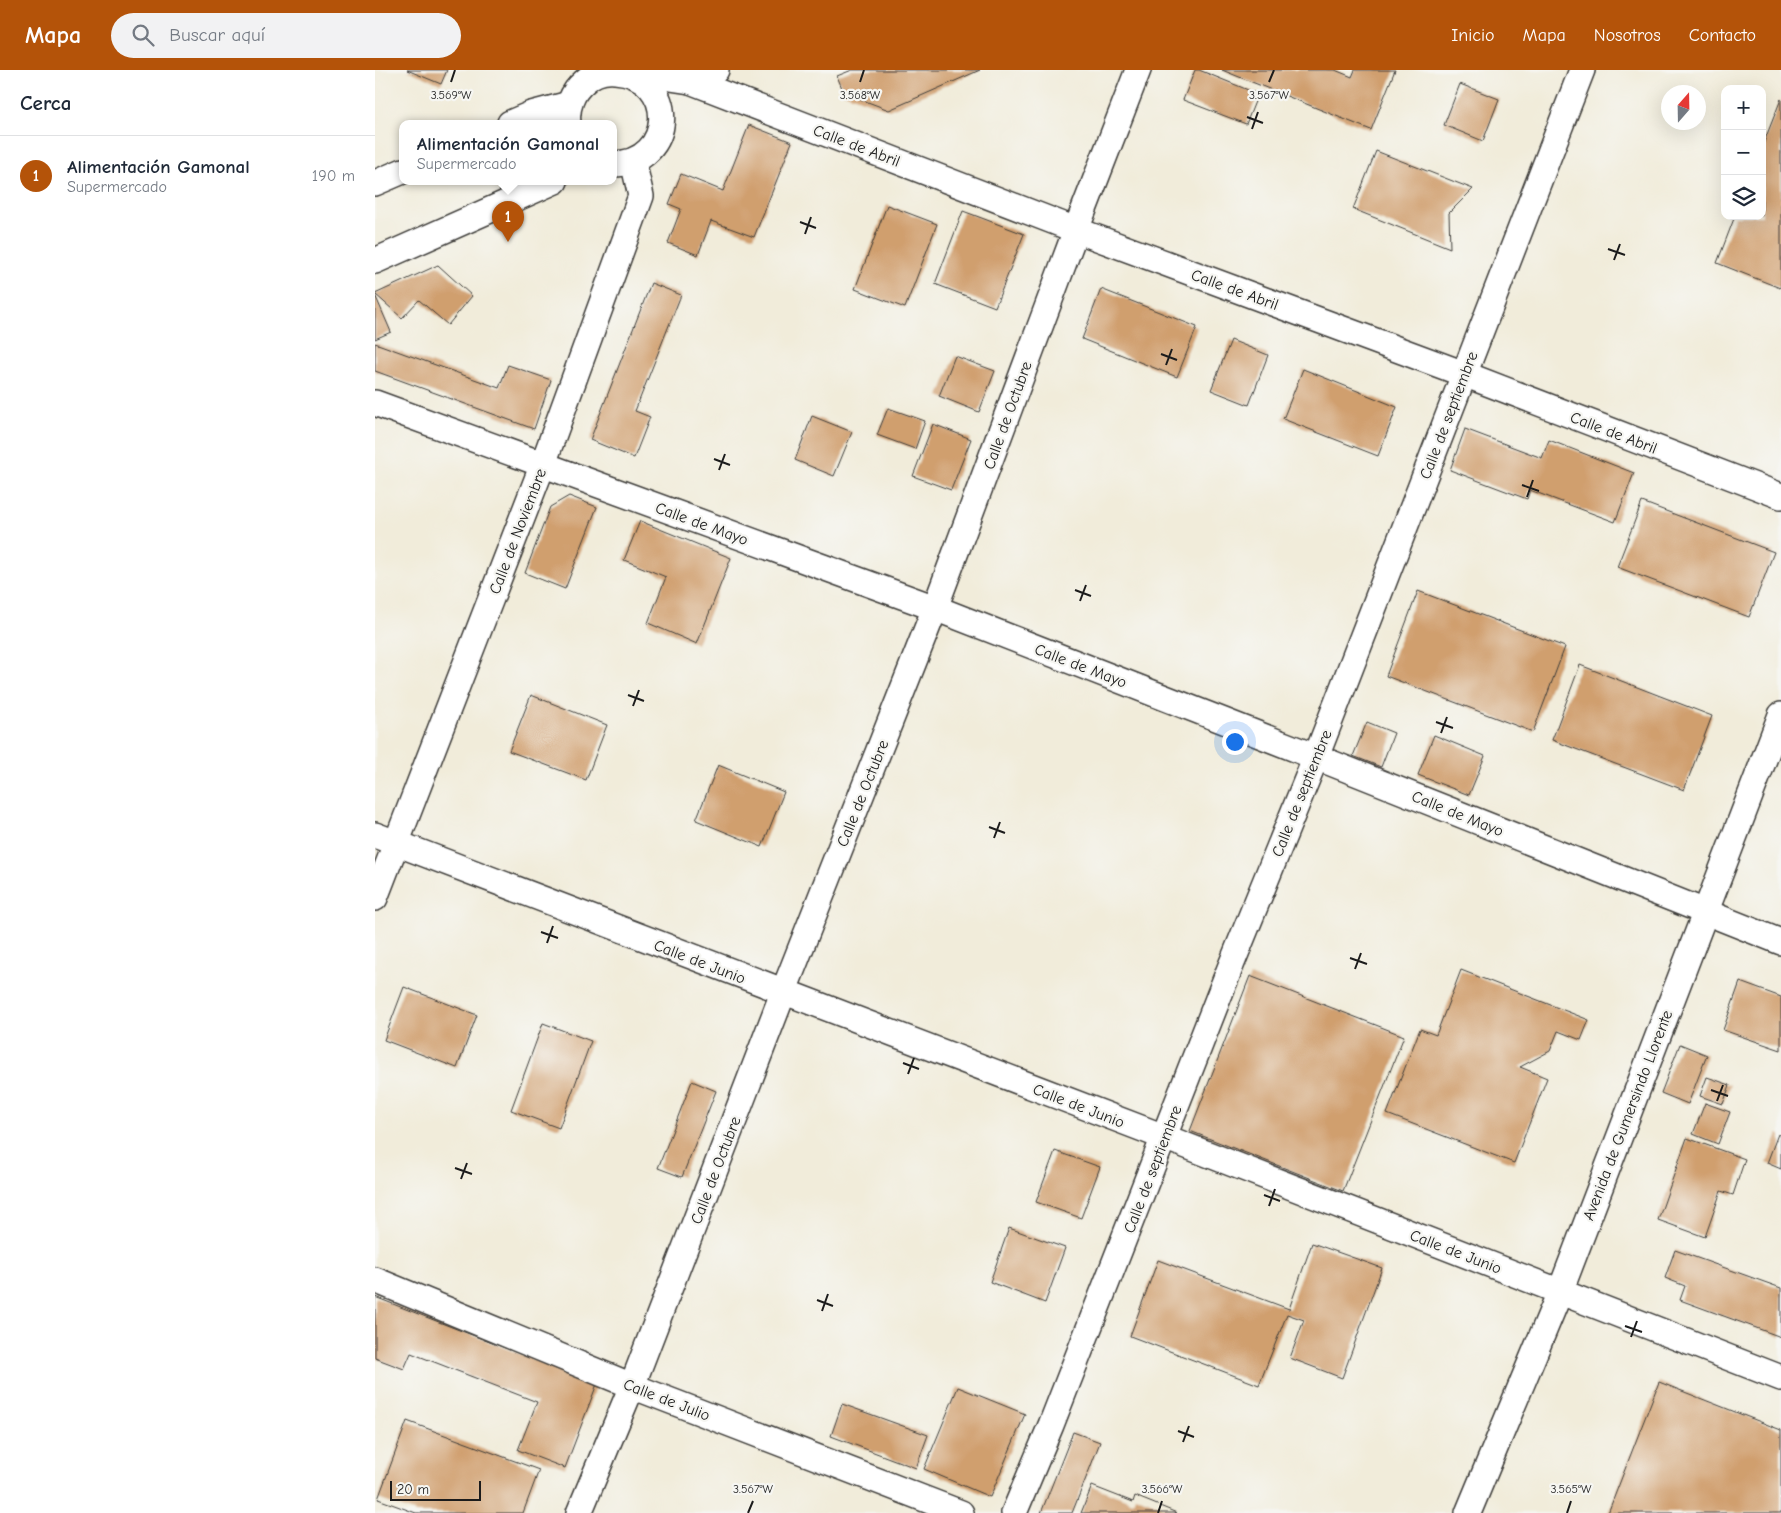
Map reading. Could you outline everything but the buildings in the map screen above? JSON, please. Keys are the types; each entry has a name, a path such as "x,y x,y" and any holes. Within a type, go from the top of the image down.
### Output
{"street":[{"path":"623,163 645,154 655,143 690,81 716,70"},
{"name":"Calle de Octubre","path":"579,1513 632,1386 783,993 935,608 1076,230 1138,70"},
{"name":"Calle de septiembre","path":"1014,1513 1051,1425 1316,757 1582,70"},
{"path":"518,120 531,114 569,114 575,91 584,81 596,73 616,71 645,80 657,94 662,112 661,130"},
{"name":"Calle de Abril","path":"616,71 690,81 1076,230 1464,374 1781,496"},
{"name":"Calle de Noviembre","path":"375,898 386,839 543,464 641,196 623,163"},
{"path":"375,183 399,173"},
{"path":"375,261 546,185"},
{"name":"Calle de Mayo","path":"375,403 935,608 1781,942"},
{"name":"Avenida de Gumersindo Llorente","path":"1468,1513 1560,1292 1781,715"},
{"name":"Calle de Junio","path":"386,839 783,993 1164,1137 1781,1378"},
{"name":"Calle de Julio","path":"375,1280 632,1386 961,1513"}],"place":[{"name":"Alimentación Gamonal","path":"508,242"}]}
